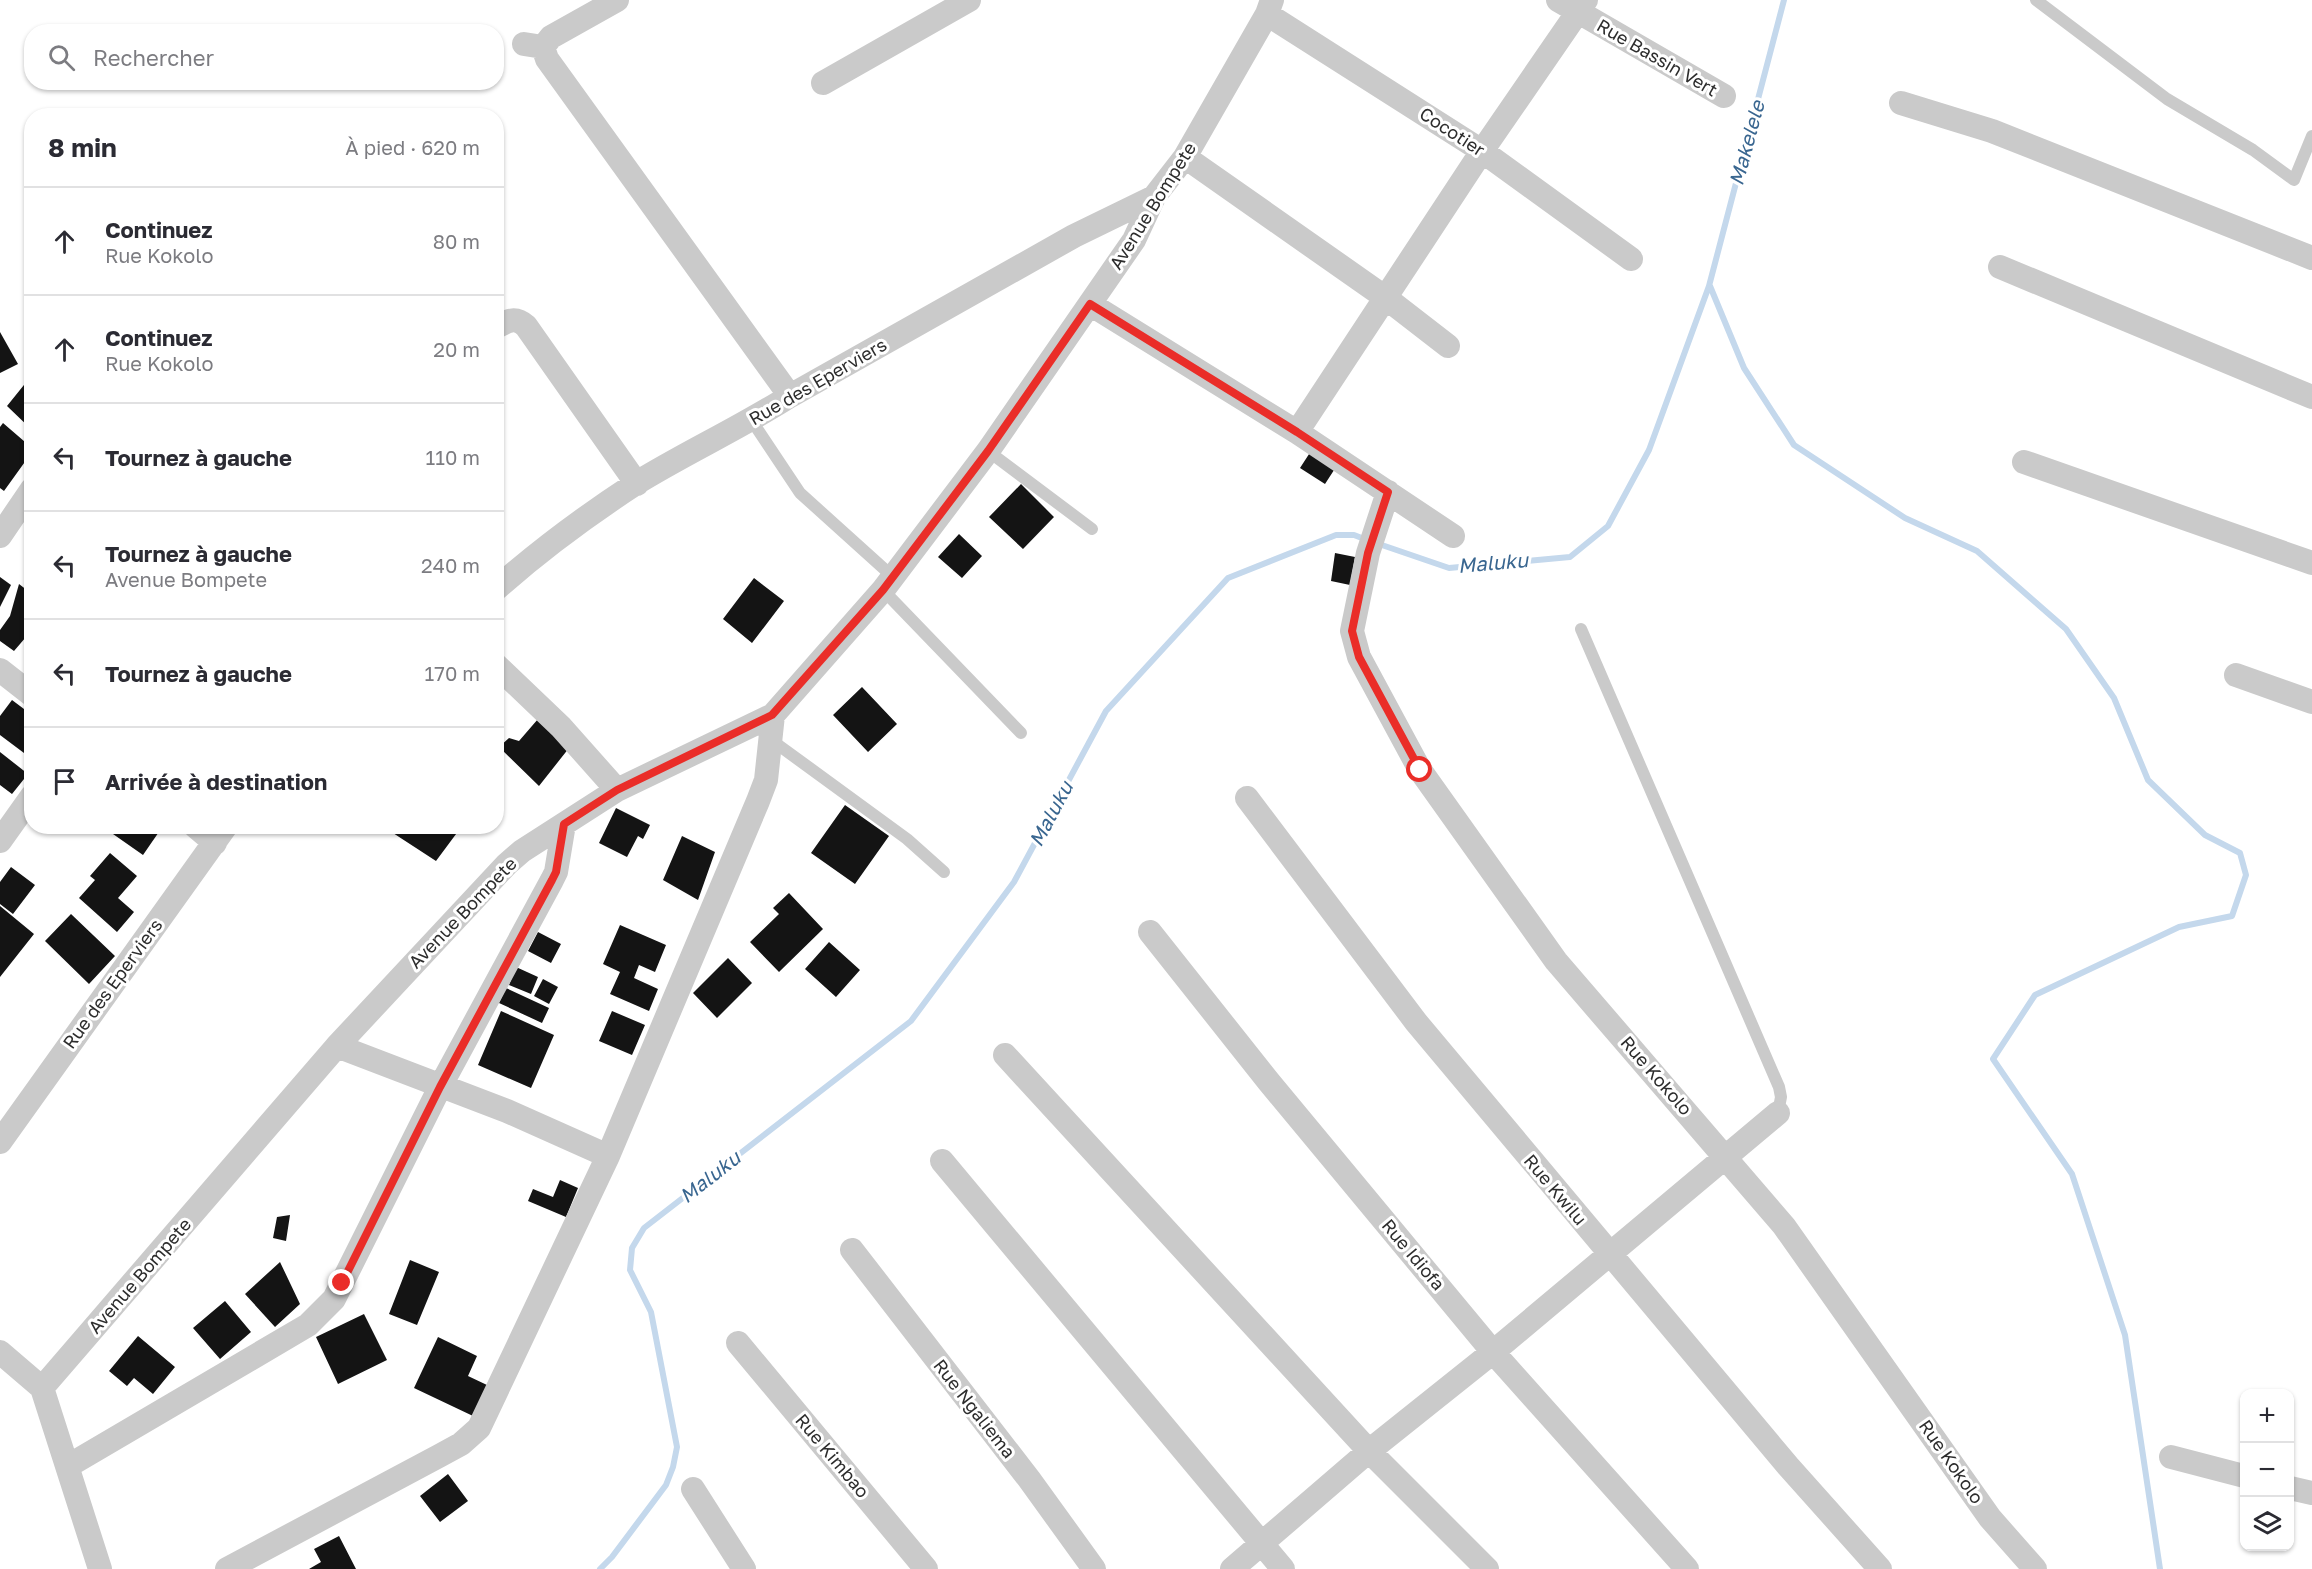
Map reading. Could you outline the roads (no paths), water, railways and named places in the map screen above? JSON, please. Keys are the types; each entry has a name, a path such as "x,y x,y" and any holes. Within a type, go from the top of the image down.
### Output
{"street":[{"path":"617,0 534,45 547,59 790,396"},
{"path":"823,83 969,0"},
{"name":"Rue Bassin Vert","path":"1558,0 1582,7 1724,96"},
{"name":"Cocotier","path":"1270,7 1482,151 1631,260"},
{"name":"Avenue Bompete","path":"42,1388 337,1047 507,864 522,851 617,790 772,715 888,583 988,451 1142,227 1154,197 1185,157 1270,7"},
{"path":"1297,432 1482,151 1582,7"},
{"path":"1901,103 1992,131 2312,258"},
{"path":"1185,157 1386,298 1448,346"},
{"name":"Rue des Eperviers","path":"504,582 544,547 636,484 752,421 790,396 1074,236 1154,197"},
{"path":"2000,267 2312,397"},
{"path":"1090,304 1297,432 1453,536"},
{"path":"504,324 520,320 526,326 636,484"},
{"path":"2024,462 2312,563"},
{"name":"Rue Kokolo","path":"1388,492 1371,544 1352,631 1355,646 1364,667 1420,770 1556,961 1784,1226 1990,1518 2035,1569"},
{"path":"0,536 24,501"},
{"path":"0,670 24,689"},
{"path":"504,673 561,727 617,790"},
{"path":"2236,675 2312,702"},
{"path":"227,1569 461,1444 479,1428 608,1156 758,801 766,780 772,715"},
{"name":"Rue Kwilu","path":"1247,798 1416,1022 1799,1479 1880,1569"},
{"path":"0,841 24,807"},
{"path":"68,1466 308,1325 321,1315 334,1299 440,1087 556,872 564,824"},
{"name":"Rue des Eperviers","path":"0,1142 221,835"},
{"name":"Rue Idiofa","path":"1150,932 1269,1082 1493,1352 1687,1569"},
{"path":"337,1047 507,1111 608,1156"},
{"path":"1005,1055 1369,1451 1487,1569"},
{"path":"1232,1569 1369,1451 1493,1352 1778,1113"},
{"path":"942,1161 1283,1569"},
{"name":"Rue Ngaliema","path":"852,1250 1029,1479 1094,1569"},
{"name":"Rue Kimbao","path":"738,1343 926,1569"},
{"path":"0,1352 42,1388 100,1569"},
{"path":"2171,1457 2240,1475"},
{"path":"2294,1489 2312,1494"},
{"path":"693,1490 744,1569"}],"lane":[{"path":"2036,0 2167,99 2253,150 2294,180 2312,136"},
{"path":"752,421 800,493 888,583 1021,733"},
{"path":"988,451 1092,529"},
{"path":"1581,629 1779,1087 1781,1097 1778,1113"},
{"path":"770,739 907,839 944,872"}],"waterway":[{"name":"Maluku","path":"1376,543 1449,568 1570,557 1608,526 1649,450 1709,286 1784,0"},
{"path":"1710,286 1744,368 1794,445 1905,518 1977,551 2066,629 2114,698 2148,780 2205,835 2240,853 2246,875 2232,916 2179,927 2035,995 1993,1059 2072,1174 2125,1335 2160,1569"},
{"name":"Maluku","path":"600,1569 612,1557 666,1485 677,1447 651,1312 630,1270 632,1248 644,1228 911,1021 1014,882 1106,711 1228,578 1336,535 1354,535 1367,540"}],"water label":[{"name":"Makelele","path":"1747,143"}]}
